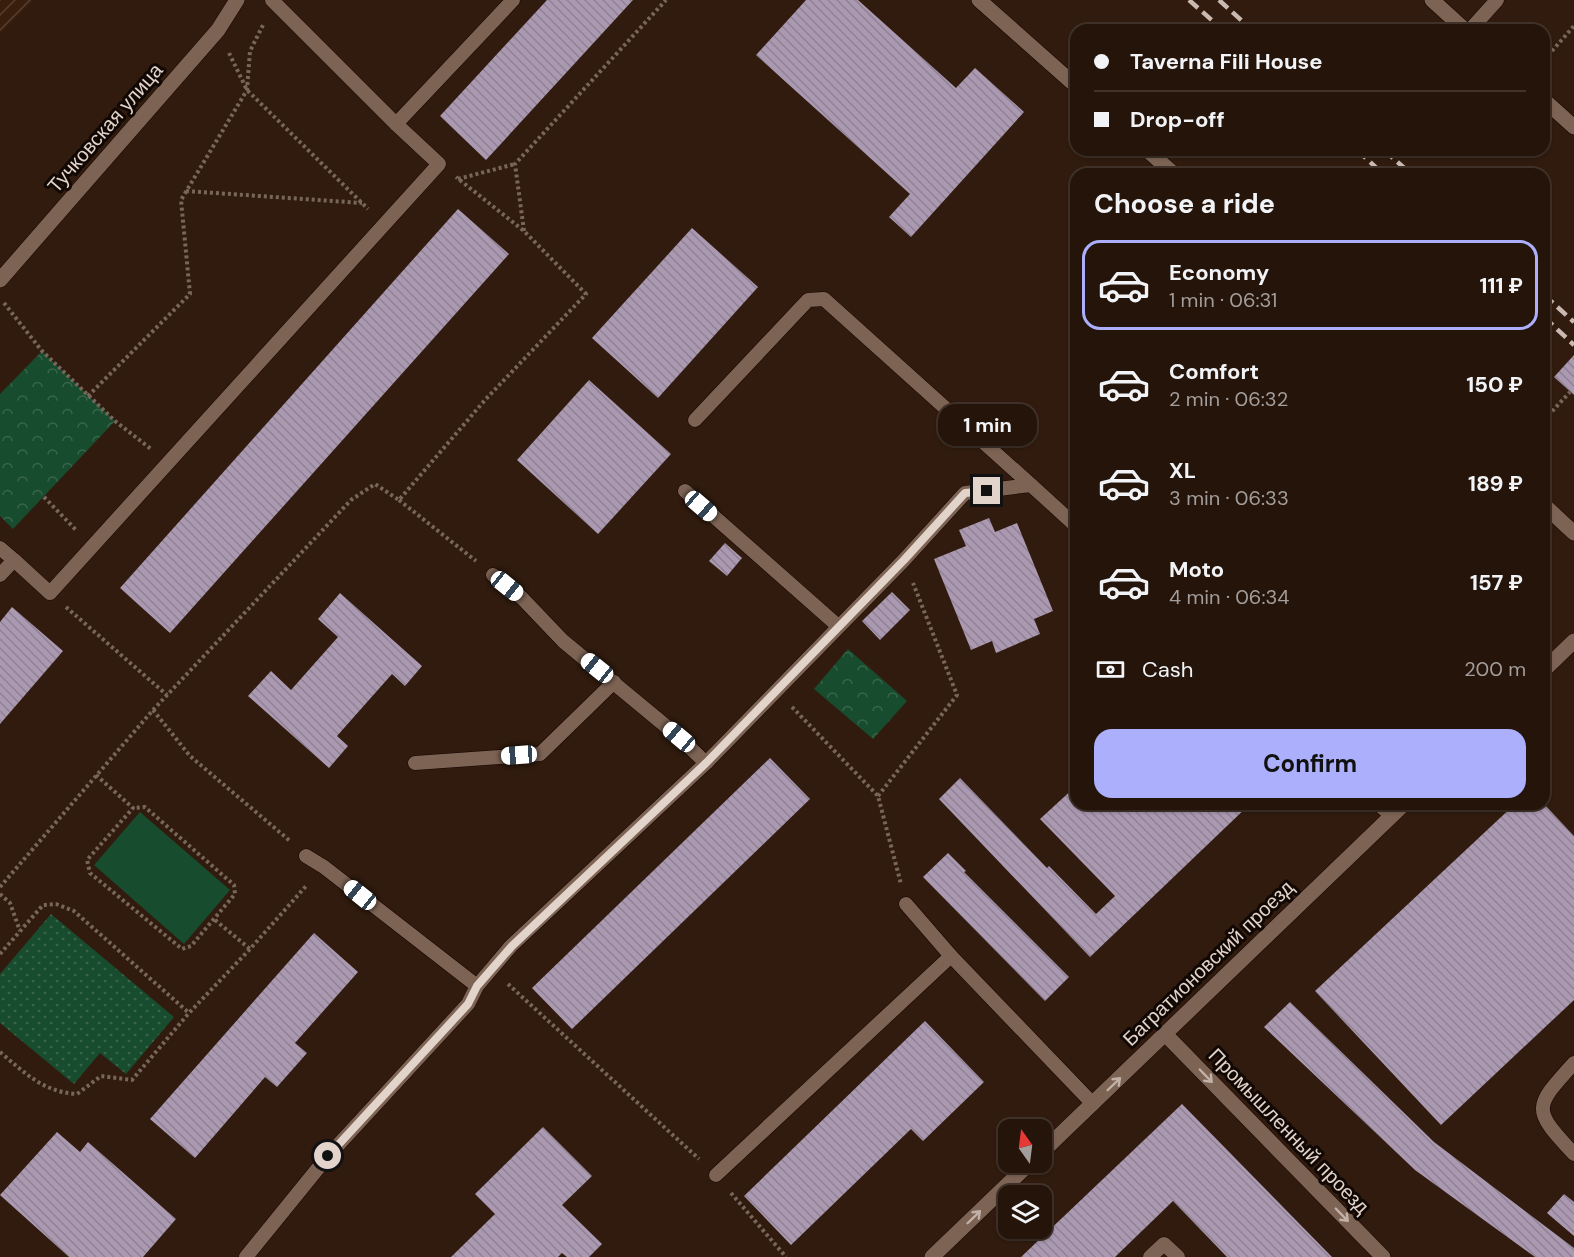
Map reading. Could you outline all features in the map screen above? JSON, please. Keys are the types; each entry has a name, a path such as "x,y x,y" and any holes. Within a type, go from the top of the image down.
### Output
{"street":[{"name":"Тучковская улица","path":"0,280 218,30 237,0"},
{"path":"979,0 1070,81"},
{"path":"1432,0 1461,24"},
{"path":"1550,105 1574,127"},
{"path":"1154,156 1167,168"},
{"path":"1550,511 1574,533"},
{"path":"1550,664 1574,641"},
{"name":"Багратионовский проезд","path":"1052,1143 1398,810"},
{"name":"Промышленный проезд","path":"1165,1034 1383,1257"},
{"path":"932,1257 1020,1173"}],"lane":[{"path":"396,124 513,0"},
{"path":"1474,24 1497,0"},
{"path":"0,548 50,593 439,164 273,1"},
{"path":"695,420 808,300 824,299 1070,521"},
{"path":"246,1257 328,1156 468,1004 477,986 512,946 706,763 777,692 965,493 1031,485"},
{"path":"685,491 838,626"},
{"path":"0,575 14,560"},
{"path":"493,575 522,598 563,640 706,763"},
{"path":"415,763 540,754 614,682"},
{"path":"1385,810 1392,816"},
{"path":"306,856 324,867 477,986"},
{"path":"906,904 951,956 1093,1104"},
{"path":"716,1175 951,956"},
{"path":"1574,1063 1548,1091 1543,1104 1542,1116 1574,1154"},
{"path":"1150,1257 1164,1244 1178,1257"}],"path":[{"path":"458,179 515,164 666,0"},
{"path":"88,396 190,294 181,200 247,90 250,51 273,1"},
{"path":"1550,53 1574,26"},
{"path":"218,30 247,90 384,224"},
{"path":"399,500 484,400 586,294 524,231 439,164"},
{"path":"515,164 524,231"},
{"path":"186,191 362,203"},
{"path":"0,297 42,351 115,422 168,462"},
{"path":"1550,414 1570,392"},
{"path":"0,887 153,710 351,500 375,484 399,500 493,575"},
{"path":"44,497 93,546"},
{"path":"878,796 957,694 904,560"},
{"path":"50,593 167,695"},
{"path":"777,692 878,796 906,904"},
{"path":"153,710 190,756 306,856"},
{"path":"96,775 133,808"},
{"path":"145,807 234,885 235,894 191,946 182,949 90,873 87,860 133,808 145,807"},
{"path":"0,1052 33,1080 60,1093 77,1094 101,1076 132,1080 189,1012 324,867"},
{"path":"0,894 10,903 20,931"},
{"path":"0,954 43,905 56,904 74,911 189,1012"},
{"path":"215,920 250,949"},
{"path":"492,969 716,1175 786,1257"}],"shaded area":[{"path":"0,0 34,0 0,34"}],"green space":[{"path":"42,351 115,421 13,529 0,516 0,394"},
{"path":"848,649 907,701 873,739 814,689"},
{"path":"140,812 230,890 184,944 94,865"},
{"path":"51,914 174,1017 126,1074 100,1053 74,1084 0,1023 0,974"}],"building":[{"path":"547,0 633,0 486,160 440,116"},
{"path":"806,0 858,0 956,88 975,68 1024,112 911,237 889,217 910,194 756,55"},
{"path":"458,209 509,254 170,633 120,588"},
{"path":"692,228 758,287 658,398 592,338"},
{"path":"1574,355 1574,395 1554,377"},
{"path":"589,380 671,454 598,534 517,460"},
{"path":"989,518 995,532 1017,523 1053,611 1034,619 1040,634 996,653 992,641 971,650 934,559 966,546 959,530"},
{"path":"725,543 742,558 727,576 709,561"},
{"path":"892,592 910,610 880,640 862,621"},
{"path":"340,593 422,666 405,686 392,674 337,736 348,746 329,768 248,696 271,671 291,690 338,637 318,619"},
{"path":"12,607 63,651 0,724 0,622"},
{"path":"770,758 810,799 572,1029 532,988"},
{"path":"960,778 1047,868 1049,866 1096,914 1115,896 1040,819 1070,792 1070,810 1244,810 1090,957 939,799"},
{"path":"1509,810 1550,810 1574,836 1574,1000 1441,1125 1315,991"},
{"path":"948,853 966,871 964,872 1069,977 1045,1001 923,877"},
{"path":"314,933 358,972 295,1043 307,1053 277,1087 265,1077 195,1158 150,1119"},
{"path":"1290,1002 1434,1142 1574,1248 1574,1257 1535,1257 1415,1170 1264,1027"},
{"path":"925,1021 984,1082 923,1141 911,1129 791,1245 744,1196"},
{"path":"1182,1104 1332,1257 1227,1257 1173,1201 1115,1257 1021,1257 1040,1239 1052,1239 1052,1228"},
{"path":"543,1127 592,1176 562,1205 602,1244 589,1257 567,1257 562,1253 558,1257 451,1257 495,1214 475,1194"},
{"path":"57,1132 80,1152 88,1142 176,1219 143,1257 69,1257 0,1195"},
{"path":"1564,1194 1574,1202 1574,1236 1547,1213"}],"railway":[{"path":"1189,0 1216,24"},
{"path":"1219,0 1245,24"},
{"path":"1364,156 1376,168"},
{"path":"1391,156 1404,168"},
{"path":"1550,300 1574,322"},
{"path":"1550,323 1574,345"}],"route":[{"path":"328,1156 468,1004 477,986 512,946 706,763 904,560 965,493 987,491"}]}
